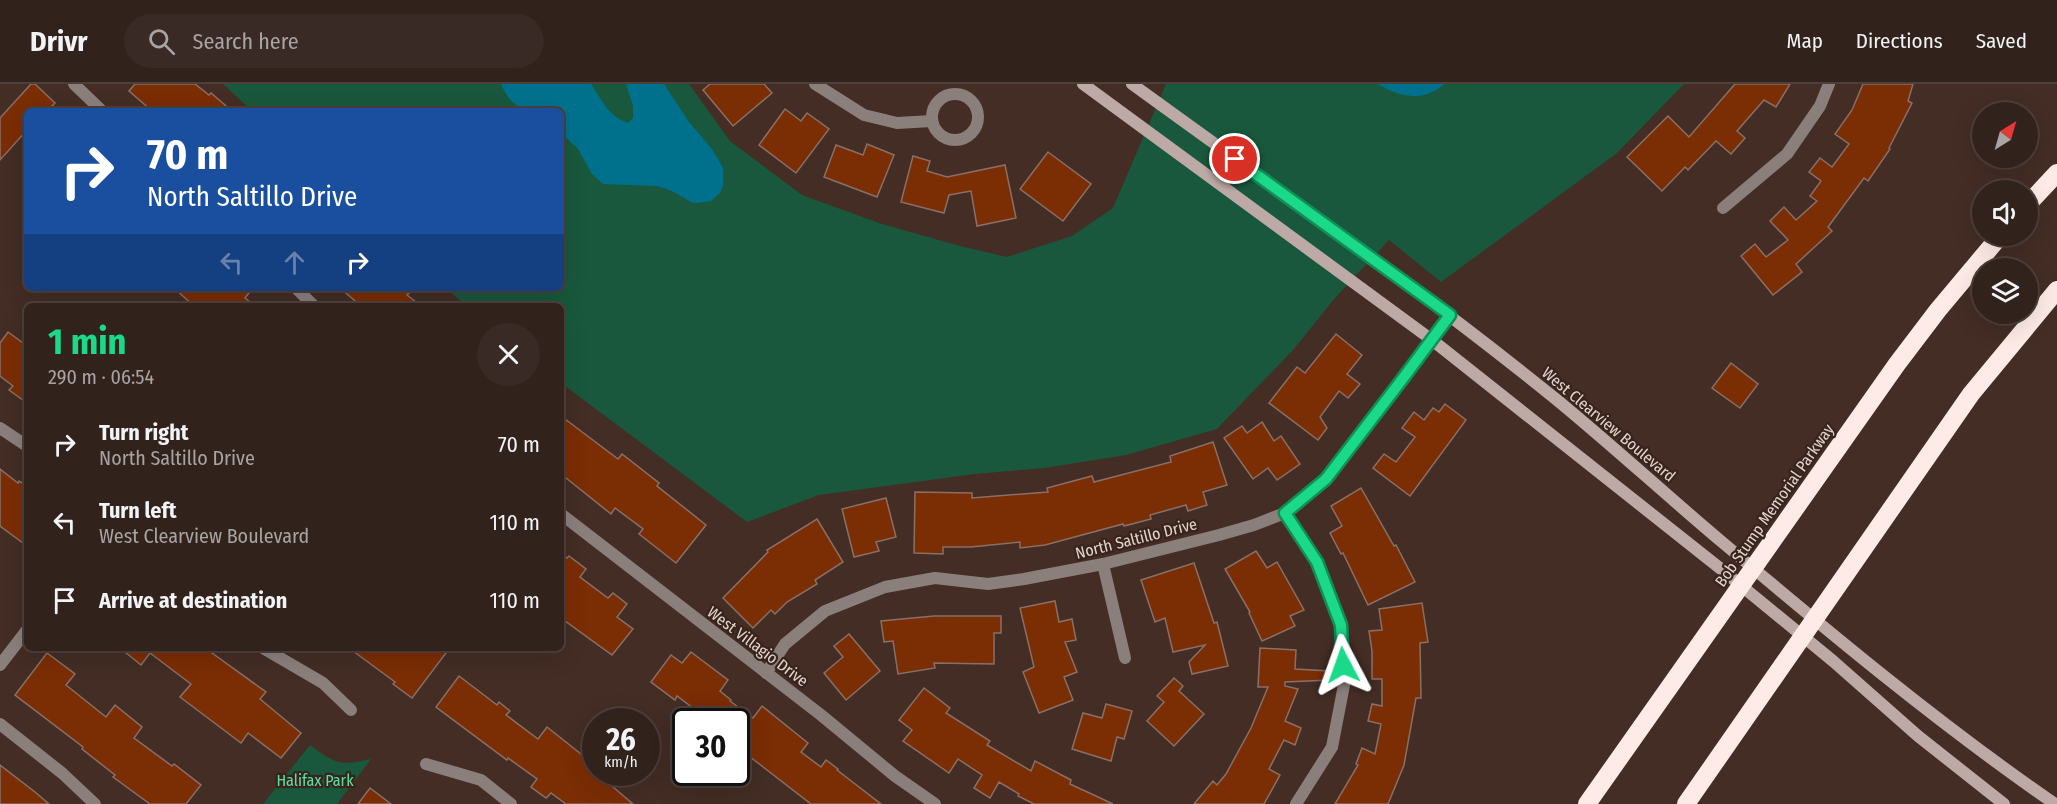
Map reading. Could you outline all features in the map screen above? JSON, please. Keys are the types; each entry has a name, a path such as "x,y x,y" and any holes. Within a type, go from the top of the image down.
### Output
{"highway":[{"path":"2038,193 2057,173"},
{"name":"Bob Stump Memorial Parkway","path":"1587,804 1896,364 1991,246"},
{"path":"1686,804 1952,421 2057,290"}],"street":[{"path":"74,84 99,108"},
{"path":"815,84 864,115 897,123 932,121"},
{"path":"1083,84 1431,340 1721,568 1918,736 2004,804"},
{"name":"West Clearview Boulevard","path":"1132,84 1450,315 1558,402 1835,635 1921,704 2055,804"},
{"path":"1723,208 1787,154 1820,106 1829,84"},
{"path":"299,291 311,303"},
{"name":"North Saltillo Drive","path":"766,673 785,644 825,611 885,587 935,578 988,584 1024,579 1103,564 1254,525 1285,513 1326,479 1450,315"},
{"path":"0,428 24,445"},
{"path":"1285,513 1317,562 1341,625 1344,685 1332,747 1296,804"},
{"name":"West Villagio Drive","path":"564,516 895,776 935,804"},
{"path":"1103,564 1125,658"},
{"path":"0,665 24,634"},
{"path":"268,651 323,683 351,710"},
{"path":"0,724 62,773 95,804"},
{"path":"426,764 481,780 511,804"}],"green space":[{"path":"223,84 689,84 730,141 802,195 882,224 1007,257 1072,236 1113,208 1166,84 1684,84 1617,153 1441,282 1389,240 1335,298 1293,350 1217,429 1126,455 1045,468 975,474 819,495 747,522 564,385 564,303 463,303 449,291 564,291 564,108 249,108"},
{"name":"Halifax Park","path":"310,745 332,760 339,762 371,759 337,804 263,804"}],"water":[{"path":"501,84 591,84 610,112 628,123 633,118 633,106 626,84 664,84 689,122 712,149 723,168 723,185 720,193 711,201 697,203 658,186 603,184 592,174 578,149 564,136 564,108 523,108 506,94"},
{"path":"1378,84 1444,84 1428,94 1411,96"}],"building":[{"path":"31,84 35,84 55,103 50,108 24,108 24,133 0,160 0,118"},
{"path":"135,84 195,84 209,95 211,93 228,108 149,108 129,91"},
{"path":"710,84 764,84 772,93 733,126 703,90"},
{"path":"1735,84 1790,84 1776,107 1764,100 1737,131 1745,138 1731,154 1716,141 1688,170 1685,167 1662,191 1627,157 1668,116 1689,137"},
{"path":"1863,84 1913,84 1908,101 1912,103 1890,149 1868,181 1864,178 1828,227 1832,231 1796,264 1802,272 1773,295 1741,256 1755,244 1766,257 1788,240 1770,221 1784,207 1796,220 1817,201 1810,196 1821,181 1809,172 1820,158 1832,167 1849,144 1835,134 1852,110"},
{"path":"785,109 801,121 807,113 829,129 796,173 759,145"},
{"path":"867,144 894,155 877,197 824,177 836,145 863,155"},
{"path":"1048,152 1091,184 1063,221 1020,189"},
{"path":"913,156 930,161 927,171 947,177 1005,165 1016,218 977,226 971,191 949,195 944,213 901,202"},
{"path":"177,291 251,291 245,298 251,303 191,303"},
{"path":"344,291 411,291 407,295 417,303 358,303"},
{"path":"8,332 24,344 24,401 9,390 13,386 0,376 0,343"},
{"path":"1336,334 1362,355 1347,374 1360,384 1348,398 1339,391 1320,417 1327,428 1318,440 1269,403 1297,367 1305,373"},
{"path":"1731,363 1758,384 1740,408 1712,388"},
{"path":"1445,404 1466,420 1410,496 1373,468 1384,454 1396,462 1415,437 1402,428 1414,412 1424,420 1433,408 1439,412"},
{"path":"564,418 618,459 622,454 659,483 657,486 706,525 676,563 639,534 643,529 615,508 611,514 564,476"},
{"path":"1262,422 1274,441 1281,436 1300,464 1277,480 1268,468 1253,479 1224,438 1242,426 1247,433"},
{"path":"1213,442 1227,485 1203,492 1207,505 1188,511 1186,505 1150,515 1151,519 1124,526 1123,524 1045,545 1020,548 1020,542 971,547 943,547 943,554 914,553 915,492 972,493 972,498 1048,492 1047,488 1092,476 1094,482 1171,462 1170,456"},
{"path":"0,469 18,483 19,481 24,484 24,544 0,526"},
{"path":"1361,488 1394,546 1396,545 1415,582 1368,605 1343,553 1341,554 1330,533 1342,526 1331,506"},
{"path":"886,498 896,537 876,542 879,551 854,557 842,509"},
{"path":"817,519 843,562 815,580 817,584 787,602 775,614 771,610 753,628 723,598 768,552 767,550"},
{"path":"1256,551 1267,568 1277,562 1304,610 1290,616 1295,626 1262,641 1250,612 1225,569"},
{"path":"564,556 567,558 569,556 586,569 580,577 608,598 613,593 627,604 617,617 633,629 612,655 564,620"},
{"path":"1194,563 1214,623 1217,622 1228,666 1192,674 1189,662 1205,645 1173,652 1165,618 1155,622 1141,580"},
{"path":"1055,601 1059,622 1072,619 1076,640 1065,642 1077,672 1064,677 1073,700 1039,713 1023,672 1034,667 1020,608"},
{"path":"1422,603 1428,642 1420,643 1421,698 1416,698 1404,765 1388,804 1335,804 1358,765 1356,764 1362,748 1375,754 1381,724 1368,721 1372,704 1382,706 1382,679 1372,679 1369,631 1382,630 1379,609"},
{"path":"934,616 1001,616 1001,633 994,633 994,664 934,663 935,668 898,674 893,641 884,642 881,621"},
{"path":"849,634 880,671 846,700 824,673 843,657 834,646"},
{"path":"1260,648 1296,650 1295,669 1330,671 1330,680 1285,682 1285,686 1298,689 1285,721 1301,728 1295,745 1284,740 1269,769 1280,775 1264,804 1194,804 1213,781 1217,785 1226,774 1251,728 1268,687 1258,687"},
{"path":"124,651 209,651 266,692 260,699 301,733 281,758 248,733 241,743 180,697 191,684 150,653 141,665"},
{"path":"353,651 443,651 446,653 412,698 393,684 395,682"},
{"path":"691,652 728,680 720,691 739,708 693,708 677,696 675,700 651,682 671,655 682,663"},
{"path":"47,653 75,674 66,685 106,717 115,705 142,727 134,738 201,785 186,804 150,804 113,777 115,775 82,749 83,747 15,695"},
{"path":"459,676 497,705 499,702 510,711 506,715 538,739 547,727 582,755 582,786 612,786 633,804 566,804 551,793 546,798 531,787 537,779 508,758 507,760 436,707"},
{"path":"1174,678 1183,686 1179,691 1204,714 1174,746 1147,721 1164,702 1157,696"},
{"path":"924,688 950,708 946,713 990,741 987,745 1031,771 1035,761 1071,780 1070,784 1113,804 1034,804 999,782 990,798 974,788 982,775 958,759 949,773 903,741 912,730 899,720"},
{"path":"1106,704 1132,711 1124,739 1117,737 1111,761 1072,749 1083,713 1102,718"},
{"path":"762,706 808,743 801,752 821,767 826,760 881,804 811,804 750,757 750,716 753,718"},
{"path":"0,765 35,792 49,804 0,804"},
{"path":"370,788 391,804 358,804"}],"route":[{"path":"1235,159 1450,315 1326,479 1285,513 1317,562 1341,625 1343,665"}]}
